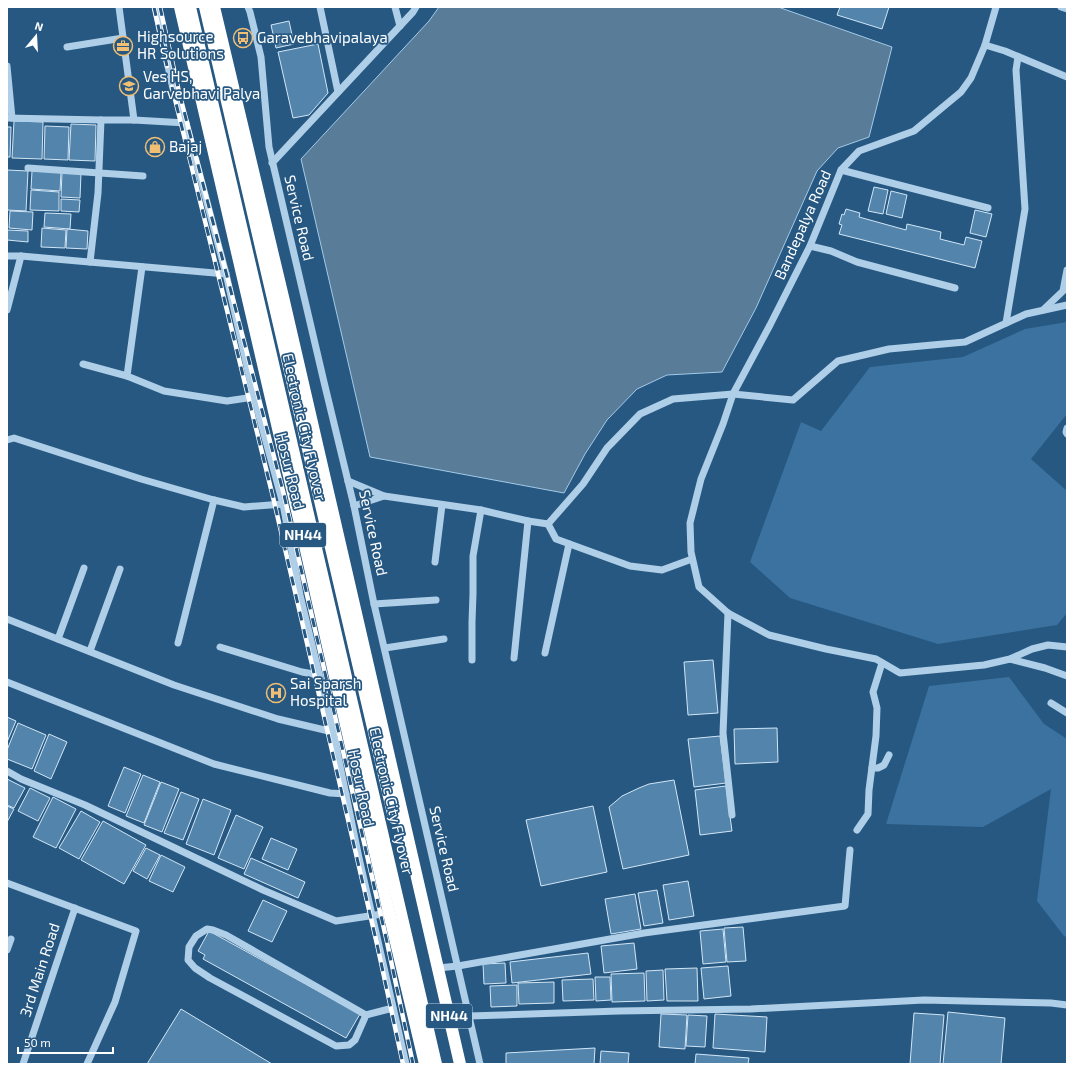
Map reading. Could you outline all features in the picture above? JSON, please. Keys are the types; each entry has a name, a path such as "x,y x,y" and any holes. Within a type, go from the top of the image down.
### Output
{"highway":[{"name":"Hosur Road","path":"180,7 425,1064"},
{"name":"Electronic City Flyover","path":"190,7 436,1064"},
{"name":"Electronic City Flyover","path":"205,7 452,1064"},
{"name":"Hosur Road","path":"214,7 283,297 460,1064"},
{"path":"293,493 326,486"}],"street":[{"path":"119,7 134,120"},
{"name":"Hosur Road","path":"155,7 173,89 186,123 226,274 254,396 283,504 300,595 333,732 372,916 406,1064"},
{"name":"Service Road","path":"248,7 260,57 272,163 354,506 374,604 480,1064"},
{"path":"320,7 338,92"},
{"path":"395,7 400,26"},
{"path":"272,163 416,7"},
{"name":"Bandepalya Road","path":"996,7 985,45 971,78 961,92 914,131 859,151 841,170 810,246 733,394 723,424 701,479 690,523 691,552 699,587 728,613 769,635 876,659 900,674 984,665 1010,659 1032,649 1048,645 1067,647"},
{"path":"1061,7 1067,9"},
{"path":"67,47 123,38"},
{"path":"985,45 1005,51 1067,77"},
{"path":"1006,323 1025,209 1016,70 1018,57"},
{"path":"7,66 10,118 134,120 186,123"},
{"path":"90,262 98,193 101,120"},
{"path":"28,168 143,176"},
{"path":"841,170 988,208"},
{"path":"810,246 831,251 857,262 955,288"},
{"path":"7,256 22,256 226,274"},
{"path":"7,310 22,256"},
{"path":"127,376 142,267"},
{"path":"1043,310 1063,291 1067,270"},
{"path":"548,524 584,484 607,448 640,414 673,399 733,394 793,400 838,361 889,349 965,342 1026,314 1067,305"},
{"path":"83,364 127,376 164,390 227,401 254,396"},
{"path":"1067,428 1067,434"},
{"path":"7,440 14,438 214,500 244,507 283,504"},
{"path":"348,481 384,496 481,510 548,524"},
{"path":"354,506 384,496"},
{"path":"178,643 214,500"},
{"path":"435,562 442,505"},
{"path":"472,660 473,556 481,510"},
{"path":"514,658 528,521"},
{"path":"548,524 556,539 630,566 662,570 692,559"},
{"path":"544,653 569,544"},
{"path":"58,638 84,568"},
{"path":"90,651 120,569"},
{"path":"374,604 436,600"},
{"path":"728,613 723,733 732,815"},
{"path":"7,619 182,687 278,719 333,732"},
{"path":"385,648 444,639"},
{"path":"220,647 302,672 319,675"},
{"path":"1010,659 1045,668 1067,676"},
{"path":"857,830 868,814 869,790 876,736 877,708 873,692 882,663"},
{"path":"7,682 214,764 330,793 346,794"},
{"path":"1050,703 1067,713"},
{"path":"872,768 878,768 884,765 888,755"},
{"path":"7,771 21,779 84,805 263,890 336,921 390,913"},
{"path":"438,968 458,966 644,933 845,906 850,850"},
{"path":"7,883 136,931 115,1002 87,1064"},
{"name":"3rd Main Road","path":"23,1064 74,908"},
{"path":"366,1015 355,1040 349,1045 336,1046 210,978 195,968 188,960 189,947 196,936 206,929 213,930 226,935 366,1015 393,1008"},
{"path":"7,950 11,939"},
{"path":"469,1016 619,1011 752,1009 924,1000 1051,1003 1067,1005"}],"shaded area":[{"path":"439,7 778,7 892,47 869,137 838,148 817,171 756,308 722,372 667,375 637,389 607,420 585,454 564,493 370,457 301,159 429,21"},
{"path":"1067,322 1067,414 1031,459 1067,491 1067,613 1057,625 938,644 790,598 750,562 801,422 821,431 870,367 963,357 1025,329"},
{"path":"1009,677 1044,724 1067,739 1067,937 1064,936 1037,901 1051,789 983,827 886,824 929,686"}],"building":[{"path":"840,7 889,7 882,29 837,15"},
{"path":"289,21 294,44 276,48 271,25"},
{"path":"318,44 328,93 309,115 293,118 278,52"},
{"path":"14,121 43,122 42,159 12,158"},
{"path":"71,124 96,125 95,161 69,160"},
{"path":"45,126 69,127 68,160 44,159"},
{"path":"7,127 11,127 10,157 7,157"},
{"path":"7,170 28,171 26,211 7,210"},
{"path":"32,171 61,172 60,191 31,189"},
{"path":"62,172 81,173 80,198 61,197"},
{"path":"874,187 888,190 883,214 868,211"},
{"path":"31,190 59,192 59,211 30,210"},
{"path":"891,191 907,195 902,218 886,214"},
{"path":"61,199 80,200 79,212 61,211"},
{"path":"846,209 860,213 859,217 906,230 907,224 941,232 940,239 964,245 966,237 982,241 975,268 839,234 842,225 839,224 842,214 844,215"},
{"path":"975,210 992,214 986,237 970,233"},
{"path":"10,211 33,212 32,230 9,228"},
{"path":"45,213 71,214 70,229 44,227"},
{"path":"42,228 66,230 65,248 41,247"},
{"path":"67,229 88,231 87,249 66,248"},
{"path":"7,230 28,231 28,242 7,240"},
{"path":"713,660 718,713 688,715 684,662"},
{"path":"7,717 16,721 7,742"},
{"path":"18,723 46,735 32,769 7,759 7,750"},
{"path":"777,728 778,762 735,764 734,729"},
{"path":"49,734 67,742 51,779 34,771"},
{"path":"720,736 726,783 694,787 688,739"},
{"path":"124,767 141,774 125,813 108,806"},
{"path":"143,775 160,782 144,823 126,816"},
{"path":"7,779 25,788 14,808 7,805"},
{"path":"674,780 689,855 623,869 609,807 622,796 639,788 649,784"},
{"path":"161,782 179,789 162,832 144,825"},
{"path":"726,786 732,831 700,835 695,790"},
{"path":"30,788 50,798 38,821 18,811"},
{"path":"181,792 199,799 183,840 164,833"},
{"path":"53,797 76,809 56,848 33,837"},
{"path":"203,799 231,810 214,855 186,844"},
{"path":"7,806 14,809 7,822"},
{"path":"593,806 607,872 541,886 526,820"},
{"path":"81,811 100,822 79,859 59,848"},
{"path":"236,815 263,827 244,869 218,858"},
{"path":"103,821 146,845 124,884 81,860"},
{"path":"271,838 297,849 288,870 262,859"},
{"path":"146,848 160,855 147,879 133,871"},
{"path":"161,855 185,867 173,892 149,881"},
{"path":"251,858 305,882 298,898 244,874"},
{"path":"688,881 694,916 669,920 663,885"},
{"path":"657,890 663,923 644,926 638,893"},
{"path":"635,894 641,929 611,934 605,899"},
{"path":"263,900 287,911 272,942 248,931"},
{"path":"743,927 746,961 727,962 724,928"},
{"path":"723,929 726,962 703,964 700,931"},
{"path":"209,931 360,1014 346,1038 203,959 205,955 198,951"},
{"path":"634,943 637,969 604,973 601,946"},
{"path":"588,953 591,974 512,983 510,962"},
{"path":"505,963 506,983 484,984 483,964"},
{"path":"728,966 731,996 704,999 701,968"},
{"path":"697,968 698,1001 667,1001 665,969"},
{"path":"663,970 664,1000 647,1001 646,971"},
{"path":"644,973 645,1001 612,1002 611,974"},
{"path":"595,977 610,977 611,1000 596,1001"},
{"path":"593,979 594,1000 563,1001 562,980"},
{"path":"554,982 554,1003 519,1004 518,983"},
{"path":"517,985 517,1006 491,1007 490,986"},
{"path":"181,1009 272,1064 147,1064"},
{"path":"948,1012 1005,1018 1001,1064 943,1064"},
{"path":"914,1013 944,1015 940,1064 910,1064"},
{"path":"661,1014 687,1015 685,1049 659,1047"},
{"path":"715,1014 767,1017 765,1052 713,1048"},
{"path":"688,1015 707,1016 705,1047 686,1046"},
{"path":"595,1048 594,1064 506,1064 506,1053"},
{"path":"601,1051 629,1053 628,1064 600,1064"},
{"path":"696,1054 749,1058 748,1064 695,1064"}],"railway":[{"path":"154,7 167,66"},
{"path":"160,7 179,92 284,495 387,942 413,1064"},
{"path":"172,87 273,497 377,944 403,1064"}],"place":[{"name":"Garavebhavipalaya","path":"243,38"},
{"name":"Highsource HR Solutions","path":"123,46"},
{"name":"Ves HS, Garvebhavi Palya","path":"129,86"},
{"name":"Bajaj","path":"155,147"},
{"name":"Sai Sparsh Hospital","path":"276,693"}]}
